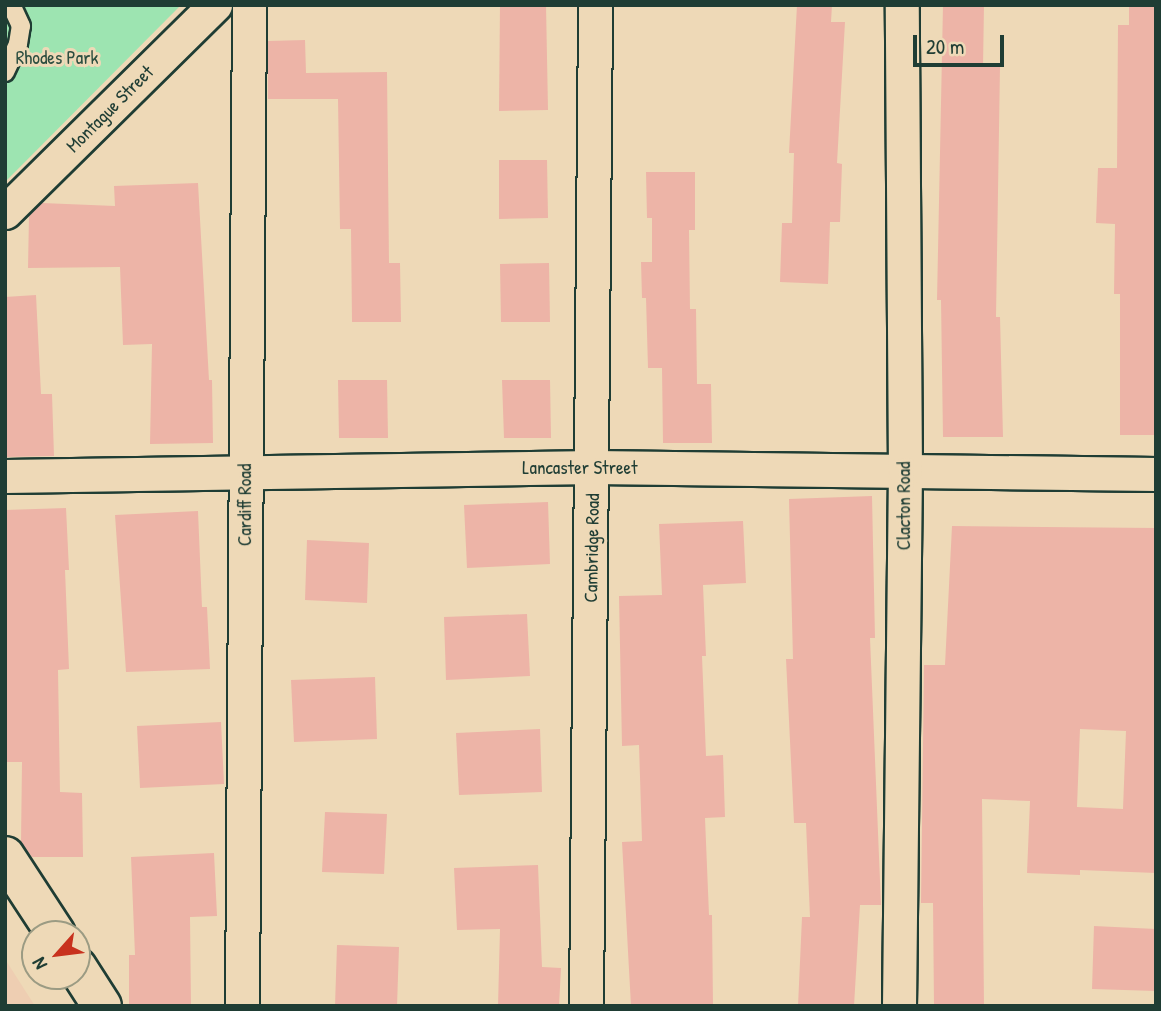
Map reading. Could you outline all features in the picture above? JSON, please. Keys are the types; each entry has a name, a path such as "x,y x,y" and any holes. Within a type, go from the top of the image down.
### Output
{"street":[{"name":"Montague Street","path":"5,212 215,5"},
{"name":"Cardiff Road","path":"243,1006 249,5"},
{"name":"Cambridge Road","path":"586,1006 594,467 595,5"},
{"name":"Clacton Road","path":"899,1006 905,470 902,5"},
{"name":"Lancaster Street","path":"5,476 594,467 1156,474"},
{"path":"5,856 47,920"},
{"path":"91,989 102,1006"}],"lane":[{"path":"5,72 18,44 21,26 11,5"}],"shaded area":[{"path":"5,959 21,984 21,990 25,990 35,1006 5,1006"}],"green space":[{"name":"Rhodes Park","path":"5,5 181,5 5,182"}],"building":[{"path":"500,5 546,5 548,110 499,111"},
{"path":"797,5 832,5 831,22 845,22 837,163 842,164 840,222 830,222 828,284 780,282 782,223 792,223 794,153 789,153"},
{"path":"943,5 984,5 983,67 1000,67 996,317 1000,317 1003,437 943,437 941,300 937,300"},
{"path":"1129,5 1156,5 1156,435 1120,435 1120,294 1114,294 1115,224 1096,223 1098,168 1117,168 1118,25 1129,25"},
{"path":"305,40 306,73 387,72 389,263 400,263 401,322 352,322 351,229 340,229 338,99 268,99 268,41"},
{"path":"499,160 547,160 548,218 499,219"},
{"path":"646,172 695,172 695,230 689,230 690,309 696,309 697,384 711,384 712,443 663,443 662,368 648,368 646,298 642,298 641,262 652,262 652,218 647,218"},
{"path":"198,183 209,380 212,380 213,443 150,444 152,344 123,345 120,267 28,268 29,216 42,203 115,206 114,186"},
{"path":"549,263 550,322 501,322 500,264"},
{"path":"36,295 41,394 52,394 54,456 5,457 5,297"},
{"path":"338,380 387,380 388,438 339,438"},
{"path":"502,380 550,380 551,438 504,438"},
{"path":"872,496 875,638 870,638 881,905 860,905 854,1006 798,1006 802,917 810,917 806,823 794,823 786,659 793,659 789,499"},
{"path":"548,502 550,564 467,568 464,505"},
{"path":"66,508 69,570 65,570 69,669 58,670 60,792 82,793 83,857 32,857 21,842 22,762 5,762 5,510"},
{"path":"198,511 202,607 207,607 210,669 126,672 115,515"},
{"path":"743,521 746,583 703,585 706,656 702,656 706,756 723,755 725,817 705,818 709,915 712,915 713,1006 631,1006 622,842 642,841 639,745 622,746 619,596 662,595 659,524"},
{"path":"952,526 1156,528 1156,873 1080,870 1080,875 1027,873 1030,801 982,799 984,1006 934,1006 933,903 921,903 924,665 945,665","holes":["1080,729 1126,731 1123,809 1077,807"]},
{"path":"307,540 369,543 367,603 305,600"},
{"path":"527,614 530,676 446,680 444,617"},
{"path":"375,677 377,739 294,742 291,680"},
{"path":"221,722 224,784 140,788 137,726"},
{"path":"540,729 542,792 459,795 456,733"},
{"path":"325,812 387,814 384,874 322,872"},
{"path":"214,853 217,916 190,917 191,1006 129,1006 129,955 135,955 131,857"},
{"path":"538,865 542,967 561,968 559,1006 498,1006 500,929 457,930 454,868"},
{"path":"1094,926 1156,929 1156,991 1092,989"},
{"path":"337,945 399,947 397,1006 335,1006"}]}
